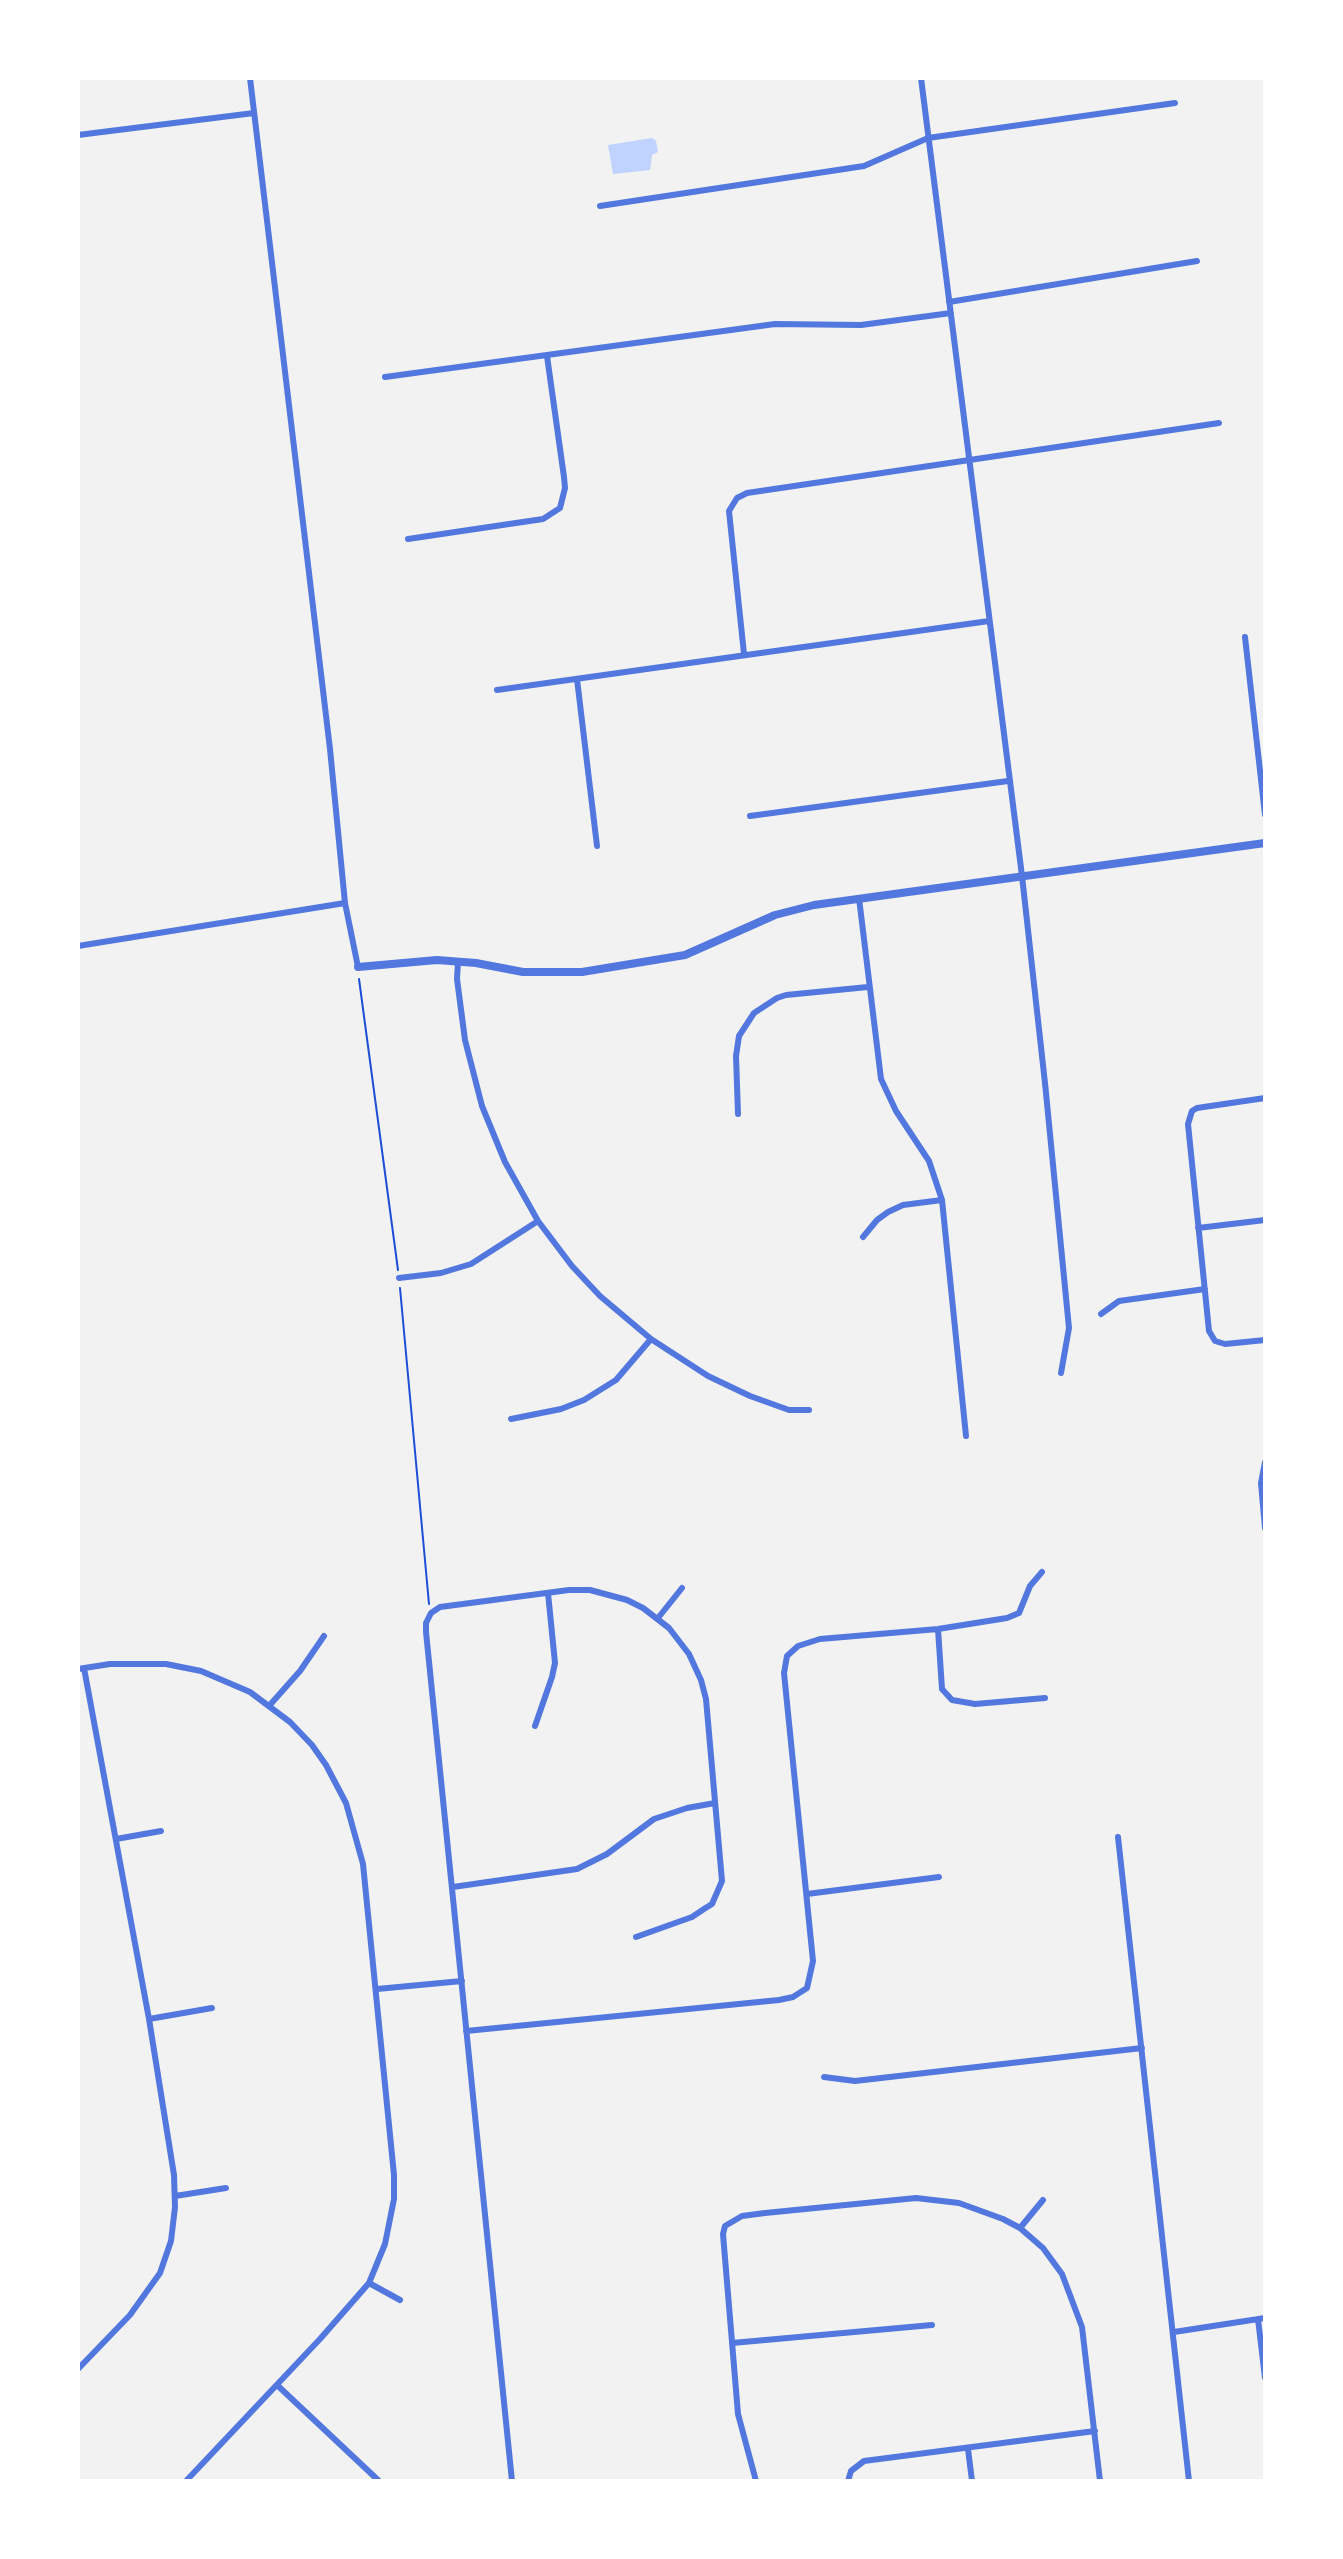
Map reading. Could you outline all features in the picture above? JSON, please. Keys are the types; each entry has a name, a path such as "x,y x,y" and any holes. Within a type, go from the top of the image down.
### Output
{"street":[{"path":"250,78 328,733 345,903 358,967 437,960 523,972 582,972 662,961 701,950 775,915 814,905 1265,843"},
{"path":"921,78 1022,876 1069,1328 1061,1373"},
{"path":"600,206 864,166 928,138 1175,103"},
{"path":"78,135 254,113"},
{"path":"949,302 1197,261"},
{"path":"385,377 775,324 861,325 951,313"},
{"path":"408,539 543,519 556,512 563,503 565,488 547,356"},
{"path":"744,654 729,524 731,506 737,498 761,489 1219,423"},
{"path":"497,690 989,621"},
{"path":"1245,637 1265,815"},
{"path":"577,679 597,846"},
{"path":"750,816 1008,781"},
{"path":"859,898 881,1079 896,1111 929,1161 942,1200 966,1436"},
{"path":"78,946 345,903"},
{"path":"458,961 457,979 465,1040 482,1106 505,1162 538,1221 572,1266 600,1296 651,1339 708,1376 789,1410 809,1410"},
{"path":"738,1114 736,1056 739,1036 754,1013 786,995 868,987"},
{"path":"1265,1098 1204,1106 1192,1111 1188,1124 1209,1331 1215,1341 1229,1345 1265,1340"},
{"path":"863,1237 888,1212 903,1205 942,1200"},
{"path":"1198,1228 1265,1220"},
{"path":"399,1278 441,1273 471,1264 538,1221"},
{"path":"1101,1314 1119,1301 1205,1289"},
{"path":"511,1419 561,1409 584,1400 616,1380 651,1339"},
{"path":"1265,1462 1261,1483 1265,1528"},
{"path":"466,2031 779,2000 793,1997 803,1990 810,1982 813,1961 784,1673 787,1656 798,1646 820,1639 993,1622 1019,1613 1030,1586 1042,1572"},
{"path":"658,1618 682,1588"},
{"path":"512,2481 426,1623 431,1613 440,1607 590,1590 627,1600 658,1618 683,1644 701,1680 706,1699 722,1881 712,1904 692,1917 636,1937"},
{"path":"535,1726 555,1663 548,1593"},
{"path":"938,1629 942,1689 954,1701 975,1704 1045,1698"},
{"path":"269,1706 300,1671 324,1636"},
{"path":"78,2369 130,2315 166,2261 174,2227 175,2196 149,2019 81,1668 142,1663 178,1666 235,1684 290,1722 312,1745 333,1775 346,1803 363,1864 377,1989 394,2199 385,2244 369,2283 186,2481"},
{"path":"453,1887 577,1869 607,1854 654,1819 715,1803"},
{"path":"116,1839 161,1831"},
{"path":"1118,1837 1189,2481"},
{"path":"807,1894 939,1877"},
{"path":"377,1989 462,1981"},
{"path":"149,2019 212,2008"},
{"path":"824,2077 855,2081 1142,2048"},
{"path":"175,2196 226,2188"},
{"path":"756,2481 741,2433 723,2234 725,2226 742,2216 916,2198 976,2207 1020,2228 1062,2274 1082,2327 1100,2481"},
{"path":"1020,2228 1043,2200"},
{"path":"369,2283 400,2300"},
{"path":"1174,2332 1262,2319 1265,2378"},
{"path":"732,2343 932,2325"},
{"path":"277,2385 379,2481"},
{"path":"848,2481 851,2471 864,2461 1095,2431"},
{"path":"968,2449 972,2481"}],"path":[{"path":"358,967 399,1278 431,1613"}],"water":[{"path":"652,138 656,141 658,152 652,155 650,170 613,174 608,145"}]}
